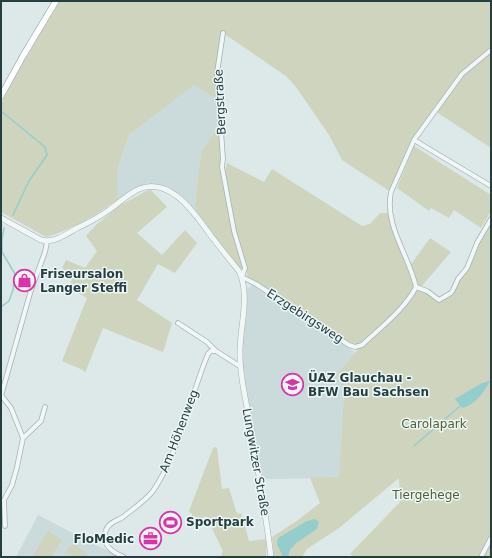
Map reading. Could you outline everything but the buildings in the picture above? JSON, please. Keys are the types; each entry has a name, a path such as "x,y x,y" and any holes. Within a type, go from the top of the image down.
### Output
{"main road":[{"path":"1,96 3,87 56,1"}],"street":[{"name":"Bergstraße","path":"223,33 217,73 222,163 234,231 245,268 242,277"},
{"path":"491,50 462,74 414,140 391,192 389,200 394,231 416,287 427,291 439,300 451,293 453,290 458,279 469,264 477,243 491,219"},
{"path":"414,140 491,186"},
{"path":"1,218 47,242 55,240 92,221 137,190 147,186 158,187 179,198 194,214 239,271 242,277"},
{"path":"5,526 2,501 12,485 18,467 23,438 11,408 1,396 31,290 45,252 47,242"},
{"name":"Erzgebirgsweg","path":"242,277 256,284 349,345 355,347 362,345 394,314 412,294 416,287"},
{"name":"Lungwitzer Straße","path":"242,277 244,298 240,355 241,367 265,508 271,557"},
{"path":"178,323 241,367"},
{"name":"Am Höhenweg","path":"124,557 109,549 105,537 106,529 111,523 121,518 152,492 176,444 208,354 211,351 216,351"},
{"path":"23,438 41,421 45,407"},
{"path":"481,557 491,538"}],"shaded area":[{"path":"194,85 219,101 220,123 201,152 194,214 168,191 147,186 118,203 117,170 129,135"},
{"name":"ÜAZ Glauchau - BFW Bau Sachsen","path":"253,285 341,341 355,353 336,375 344,391 339,478 260,479 240,355 244,291"},
{"path":"38,515 110,552 117,557 16,557"}],"green space":[{"path":"60,1 491,1 491,148 435,111 414,140 391,192 342,160 329,135 296,87 286,76 223,33 217,73 219,101 194,85 129,135 117,170 118,200 74,226 46,237 1,212 1,104"},
{"path":"220,123 222,163 234,231 245,268 242,277 194,214 201,152"},
{"path":"414,146 491,195 491,211 481,228 454,210 449,218 431,208 429,211 397,188"},
{"path":"227,163 264,182 272,169 362,226 370,224 380,213 390,213 409,267 430,238 451,252 420,288 439,300 451,293 467,268 473,252 491,220 491,557 355,557 350,554 400,502 399,478 339,528 307,549 302,557 274,557 272,537 320,503 310,478 339,477 344,391 336,375 362,345 355,347 296,310 292,303 248,278 236,230 225,172"},
{"path":"150,189 167,207 137,233 162,255 185,230 197,243 175,273 158,264 137,300 172,323 163,352 103,328 85,373 83,370 62,361 87,298 68,287 74,276 62,268 66,260 85,268 97,251 86,236 96,225 119,206"},
{"path":"213,448 217,448 222,489 229,488 236,511 238,514 241,513 249,541 267,539 266,557 221,557 223,551 206,516 200,519 192,518 192,514 189,511"},
{"path":"48,531 62,540 51,557 32,557"},
{"path":"72,543 88,554 86,557 74,557 66,552"}],"water":[{"path":"490,381 479,398 466,407 462,408 455,399 482,383"},
{"path":"315,519 319,522 317,529 296,543 290,550 288,557 283,557 277,544 278,538 307,521"}],"waterway":[{"path":"1,111 45,147 47,155 29,181 13,215"},
{"path":"1,307 9,301 13,290 15,274 2,252 4,228"},
{"path":"414,446 460,406"}],"place":[{"name":"Friseursalon Langer Steffi","path":"24,281"},
{"name":"ÜAZ Glauchau - BFW Bau Sachsen","path":"292,385"},
{"name":"Sportpark","path":"171,522"},
{"name":"FloMedic","path":"150,539"}],"park label":[{"name":"Carolapark","path":"434,424"},
{"name":"Tiergehege","path":"426,495"}]}
